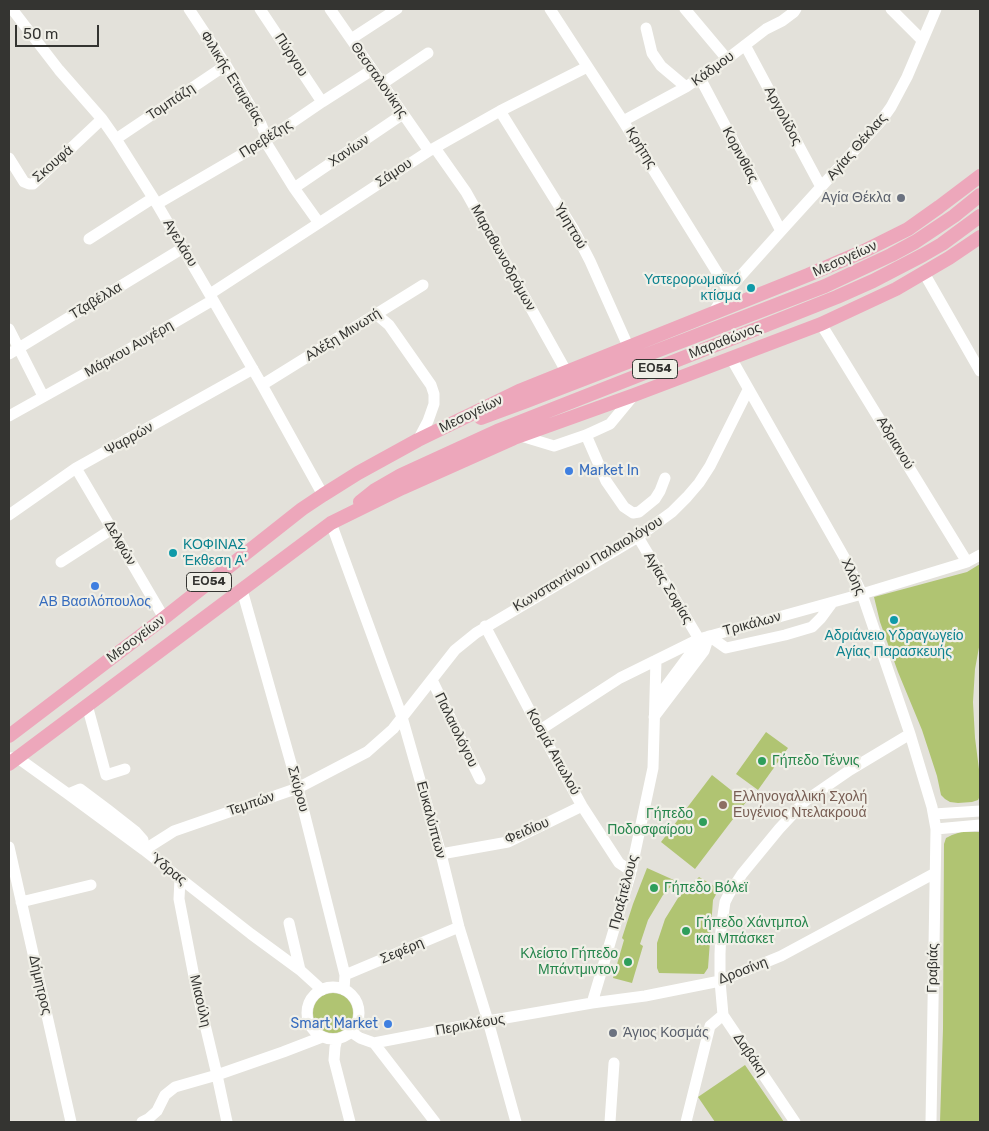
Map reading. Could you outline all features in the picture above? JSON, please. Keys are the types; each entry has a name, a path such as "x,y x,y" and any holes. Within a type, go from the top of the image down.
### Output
{"main road":[{"name":"Μεσογείων","path":"9,736 164,618 302,509 358,473 418,440 519,391 837,263 890,238 908,229 980,176"},
{"name":"Μαραθώνος","path":"418,440 527,401 825,286 915,242 980,196"},
{"name":"Μαραθώνος","path":"331,523 375,490 401,474 498,431 745,334 855,288 936,248 980,216"},
{"name":"Μεσογείων","path":"12,760 331,523 402,488 520,436 821,324 896,289 949,258 980,237"}],"street":[{"name":"Αγελάου","path":"12,9 59,70 102,119 116,139 212,297 323,495"},
{"name":"Φιλικής Εταιρείας","path":"188,9 226,64 261,124 266,136 265,142 319,223"},
{"name":"Πύργου","path":"260,9 322,102"},
{"name":"Θεσσαλονίκης","path":"330,9 403,114 432,149"},
{"path":"351,39 397,9"},
{"path":"684,9 727,59"},
{"name":"Κάδμου","path":"623,120 686,87 796,9"},
{"path":"891,9 922,40"},
{"name":"Αγίας Θέκλας","path":"712,313 728,290 881,122 907,77 936,9"},
{"name":"Κρήτης","path":"555,11 587,67 623,120 728,290"},
{"path":"646,28 652,53 662,66 686,87"},
{"name":"Αργολίδος","path":"745,45 822,187"},
{"path":"382,84 428,53"},
{"name":"Τομπάζη","path":"116,139 226,64"},
{"name":"Σάμου","path":"212,297 319,223 432,149 500,111 587,67"},
{"name":"Πρεβέζης","path":"89,239 265,142 372,70"},
{"name":"Κορινθίας","path":"700,78 781,231"},
{"name":"Υμηττού","path":"500,111 574,230 590,260 628,346"},
{"name":"Χανίων","path":"294,188 403,114"},
{"name":"Σκουφά","path":"9,158 24,182 33,184 102,119"},
{"name":"Μαραθωνοδρόμων","path":"432,149 466,192 566,371"},
{"name":"Τζαβέλλα","path":"9,354 183,248"},
{"path":"924,273 980,371"},
{"name":"Αλέξη Μινωτή","path":"262,385 423,285"},
{"name":"Μάρκου Αυγέρη","path":"9,416 130,348 212,297"},
{"path":"376,314 389,325 431,386 434,394 434,404 418,440"},
{"name":"Αδριανού","path":"821,324 967,562"},
{"path":"9,328 43,396"},
{"name":"Χλόης","path":"731,358 848,564 862,594 910,734 934,814"},
{"name":"Ψαρρών","path":"9,515 76,468 253,369"},
{"name":"Κωνσταντίνου Παλαιολόγου","path":"402,717 455,650 476,632 638,537 672,512 699,483 710,466 748,390"},
{"path":"520,436 554,446 586,435 610,424 634,395"},
{"path":"586,435 611,489 624,507 633,513 640,512 655,499 660,492 665,478"},
{"name":"Δελφών","path":"76,468 164,618"},
{"name":"Ευκαλύπτων","path":"331,523 402,717 459,927 516,1122"},
{"path":"61,562 112,529"},
{"name":"Αγίας Σοφίας","path":"638,537 704,638"},
{"name":"Τρικάλων","path":"540,730 620,678 704,638 862,594 967,562 980,555"},
{"name":"Σκύρου","path":"242,590 298,788 345,975 344,990"},
{"path":"704,638 726,648 785,635 812,627 832,603"},
{"name":"Κοσμά Αιτωλού","path":"485,626 582,806 619,863 632,869"},
{"path":"655,700 704,638"},
{"path":"654,717 704,651 704,638"},
{"name":"Πραξιτέλους","path":"592,1003 632,869 653,768 656,660"},
{"name":"Παλαιολόγου","path":"432,680 480,779"},
{"path":"87,705 106,775 124,769"},
{"name":"Τεμπών","path":"144,850 167,835 184,827 298,788 367,752 402,717"},
{"name":"Δαβάκη","path":"795,1122 724,1015 720,982 721,929 725,902 742,874 805,801 850,770 910,734"},
{"name":"Ύδρας","path":"12,760 68,794 144,850 300,970 322,990"},
{"name":"Φειδίου","path":"440,854 508,842 582,806"},
{"path":"934,814 980,810"},
{"name":"Γραβιάς","path":"931,1122 936,828 934,814"},
{"path":"936,828 980,825"},
{"name":"Δήμητρος","path":"9,847 71,1122"},
{"name":"Δροσίνη","path":"592,1003 645,996 720,982 781,956 935,872"},
{"name":"Μιαούλη","path":"180,878 179,899 196,988 227,1122"},
{"path":"21,902 91,885"},
{"path":"289,923 300,970"},
{"name":"Σεφέρη","path":"345,975 459,927"},
{"path":"336,988 344,990 350,994 358,1005 358,1020 351,1032 345,1036 337,1039 322,1037 314,1031 309,1023 307,1014 309,1004 314,996 322,990 336,988"},
{"name":"Περικλέους","path":"374,1043 592,1003"},
{"path":"686,1122 710,1026 724,1015"},
{"path":"351,1032 360,1038 374,1043 435,1122"},
{"path":"142,1122 156,1111 165,1095 175,1087 217,1075 322,1037"},
{"path":"337,1039 334,1060 350,1122"},
{"path":"610,1122 614,1063"}],"green space":[{"path":"980,564 980,642 975,669 973,702 980,796 978,800 972,802 958,803 950,802 941,795 922,730 898,672 880,622 874,597 967,572"},
{"name":"Γήπεδο Τέννις","path":"766,732 788,748 758,790 736,774"},
{"name":"Γήπεδο Ποδοσφαίρου","path":"712,775 746,802 695,869 661,842"},
{"path":"961,832 980,832 980,1122 940,1122 943,1029 944,844 946,838"},
{"path":"647,868 676,881 663,895 648,920 640,944 643,946 632,983 613,978 624,940 622,938"},
{"name":"Γήπεδο Χάντμπολ και Μπάσκετ","path":"699,877 719,889 713,900 708,968 704,974 659,973 657,968 657,943 665,919 678,898"},
{"path":"333,993 347,999 353,1013 347,1027 333,1033 319,1027 313,1013 319,999"},
{"path":"745,1065 784,1122 715,1122 698,1097"}],"place":[{"name":"Αγία Θέκλα","path":"901,198"},
{"name":"Υστερορωμαϊκό κτίσμα","path":"751,288"},
{"name":"Market In","path":"569,471"},
{"name":"ΚΟΦΙΝΑΣ Έκθεση Α'","path":"173,553"},
{"name":"ΑΒ Βασιλόπουλος","path":"95,586"},
{"name":"Αδριάνειο Υδραγωγείο Αγίας Παρασκευής","path":"894,620"},
{"name":"Γήπεδο Τέννις","path":"762,761"},
{"name":"Ελληνογαλλική Σχολή Ευγένιος Ντελακρουά","path":"723,805"},
{"name":"Γήπεδο Ποδοσφαίρου","path":"703,822"},
{"name":"Γήπεδο Βόλεϊ","path":"654,888"},
{"name":"Γήπεδο Χάντμπολ και Μπάσκετ","path":"686,931"},
{"name":"Κλείστο Γήπεδο Μπάντμιντον","path":"628,962"},
{"name":"Smart Market","path":"388,1024"},
{"name":"Άγιος Κοσμάς","path":"613,1033"}]}
